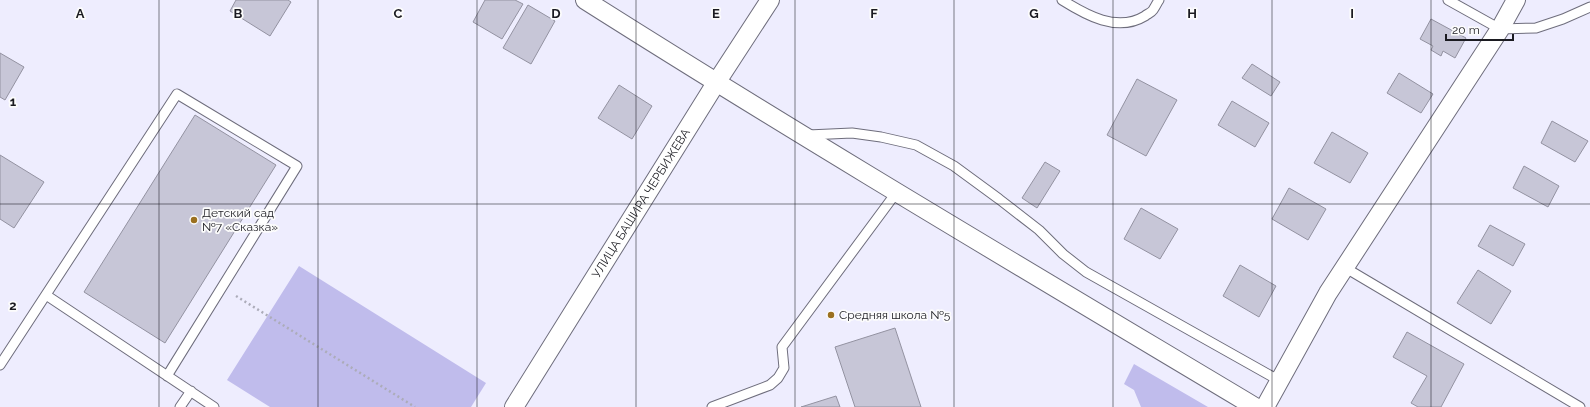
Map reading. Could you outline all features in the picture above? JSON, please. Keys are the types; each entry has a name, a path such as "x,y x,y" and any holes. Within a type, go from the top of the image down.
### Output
{"street":[{"path":"585,0 716,83 896,193 1255,407"},
{"name":"УЛИЦА БАШИРА ЧЕРБИЖЕВА","path":"514,407 716,83 770,0"},
{"path":"1264,407 1280,381 1328,292 1500,29 1516,0"}],"lane":[{"path":"1062,0 1082,12 1103,20 1121,23 1138,20 1152,11 1159,0"},
{"path":"1448,0 1500,29 1536,28 1563,19 1590,7"},
{"path":"0,365 177,94 297,166 167,376"},
{"path":"802,135 852,133 881,137 916,146 954,166 1000,199 1039,230 1063,254 1086,272 1280,381"},
{"path":"712,407 770,385 778,378 784,368 782,347 896,193"},
{"path":"1344,267 1580,407"},
{"path":"46,295 214,407"},
{"path":"180,407 191,391"}],"path":[{"path":"222,287 415,407"}],"shaded area":[{"path":"299,266 486,383 471,407 270,407 227,380"},
{"path":"1134,364 1208,407 1141,407 1134,390 1124,384"}],"building":[{"path":"236,0 288,0 291,2 270,36 230,11"},
{"path":"485,0 515,0 523,4 502,39 473,22"},
{"path":"528,5 555,21 531,64 503,48"},
{"path":"1431,19 1466,38 1455,58 1443,51 1441,56 1431,50 1433,46 1420,39"},
{"path":"0,53 24,67 5,100 0,97"},
{"path":"1252,64 1280,82 1271,96 1242,78"},
{"path":"1399,73 1433,94 1421,113 1387,93"},
{"path":"1137,79 1177,100 1146,156 1107,135"},
{"path":"619,85 652,106 632,139 598,118"},
{"path":"1232,101 1269,123 1255,147 1218,125"},
{"name":"Детский сад №7 «Сказка»","path":"195,115 276,165 165,343 84,292"},
{"path":"1552,121 1588,141 1575,162 1541,143"},
{"path":"1332,132 1368,153 1350,183 1314,163"},
{"path":"0,155 44,182 14,228 0,219"},
{"path":"1045,162 1060,171 1037,208 1022,198"},
{"path":"1524,166 1559,186 1548,207 1513,188"},
{"path":"1289,188 1326,209 1308,240 1272,219"},
{"path":"1141,208 1178,229 1160,259 1124,239"},
{"path":"1490,225 1525,244 1513,266 1478,246"},
{"path":"1240,265 1276,286 1259,317 1223,296"},
{"path":"1478,270 1511,291 1491,324 1457,303"},
{"path":"895,328 921,407 855,407 835,347"},
{"path":"1407,332 1464,364 1441,407 1418,407 1411,403 1427,376 1393,357"},
{"path":"836,396 840,407 801,407"}],"place":[{"name":"Детский сад №7 «Сказка»","path":"194,220"},
{"name":"Средняя школа №5","path":"831,315"}]}
